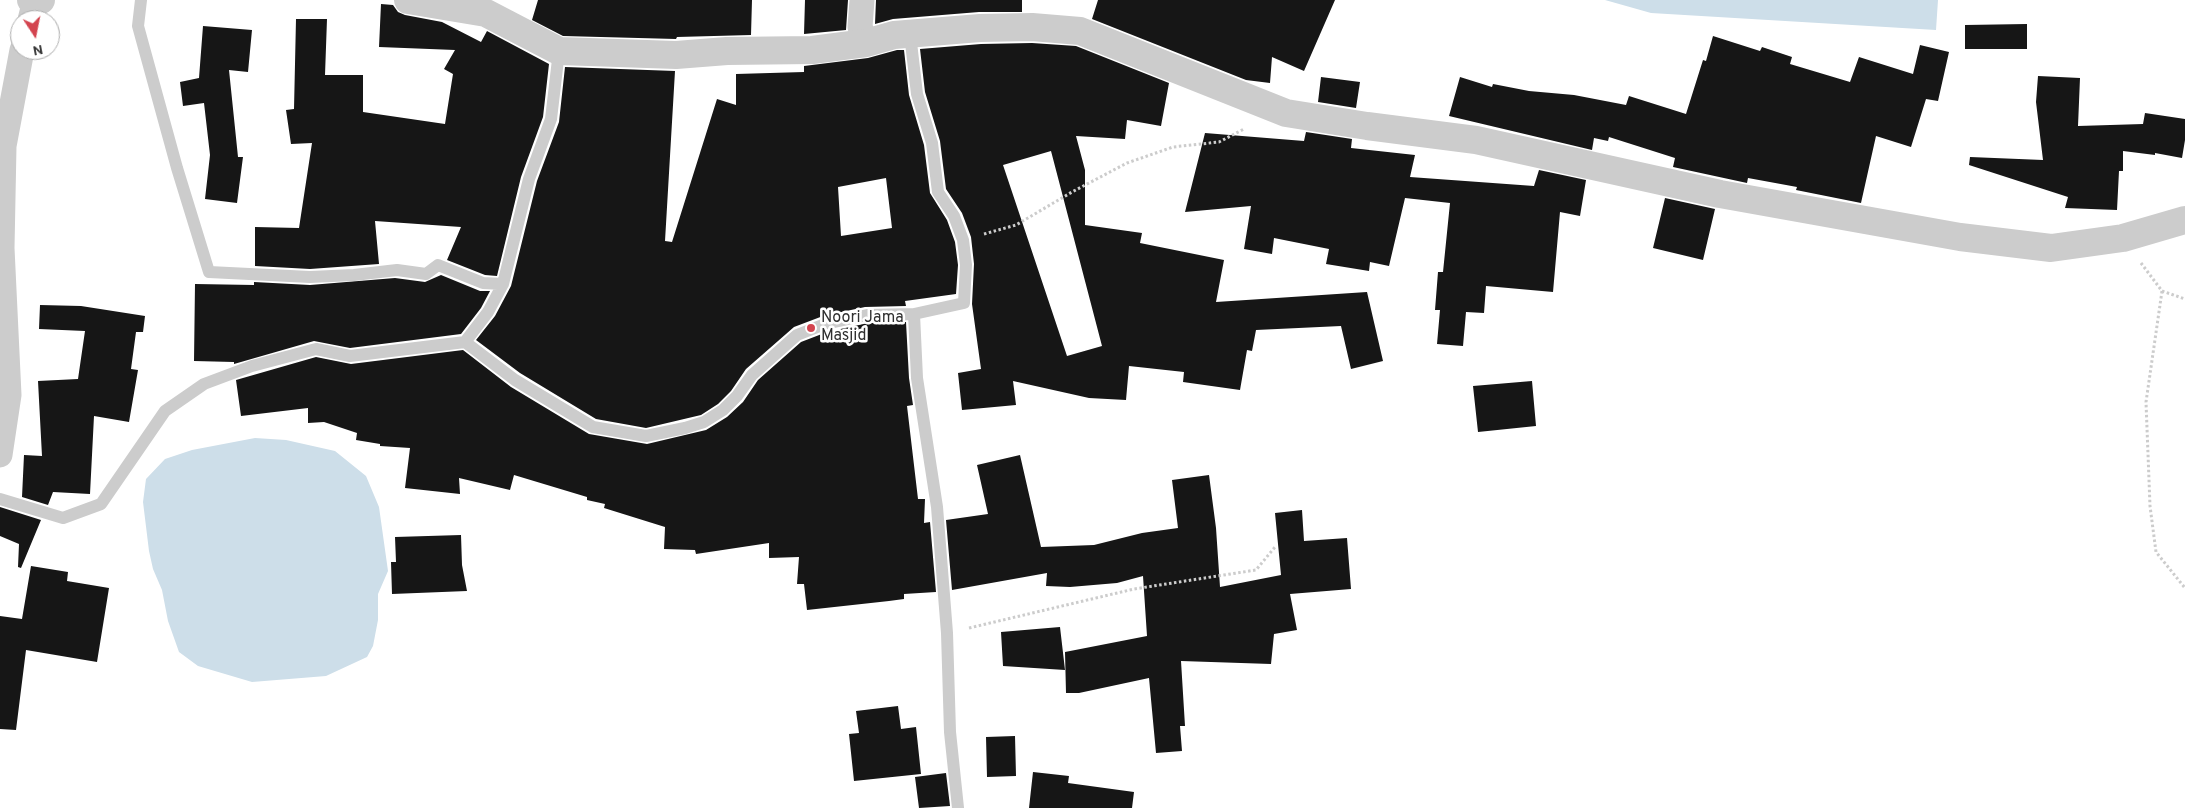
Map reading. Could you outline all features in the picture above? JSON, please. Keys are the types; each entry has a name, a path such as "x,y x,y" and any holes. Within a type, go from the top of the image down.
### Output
{"street":[{"path":"408,0 486,13 559,51 676,55 727,51 812,50 866,43 894,35 989,28 1032,27 1080,31 1286,113 1476,140 1720,194 1960,237 2051,248 2123,238 2185,220"},
{"path":"862,0 860,27 866,43"},
{"path":"0,455 9,395 2,248 4,146 20,60"}],"lane":[{"path":"141,0 138,26 177,168 209,272 310,278 398,270 426,274 438,266 483,283 503,284"},
{"path":"0,499 63,518 102,504 165,411 204,384 252,366 316,349 350,356 465,342 515,380 593,427 646,436 704,422 723,410 737,396 752,375 797,335 824,324 867,315 914,314 964,303 966,265 963,240 954,216 938,192 932,143 917,94 910,34"},
{"path":"465,342 488,312 503,284 529,178 551,119 559,51"},
{"path":"914,314 917,378 937,507 947,633 950,732 958,808"}],"path":[{"path":"963,240 1016,225 1126,163 1172,147 1219,142 1238,131 1286,113"},
{"path":"2123,238 2162,291 2185,299"},
{"path":"2162,291 2146,402 2150,506 2156,552 2185,588"},
{"path":"947,633 1134,589 1256,570 1275,547"}],"water":[{"path":"1605,0 1938,0 1936,30 1651,13"},
{"path":"255,438 286,440 335,451 366,476 379,507 388,571 378,594 378,620 373,646 367,657 326,676 252,682 198,666 179,652 168,621 162,590 153,569 149,551 143,502 146,479 165,459 192,450"}],"building":[{"path":"538,0 752,0 751,35 677,37 676,39 563,36 532,20"},
{"path":"805,0 848,0 846,30 804,34"},
{"path":"876,0 1022,0 1022,12 979,12 893,19 875,24"},
{"path":"1098,0 1335,0 1304,71 1272,57 1270,83 1246,80 1092,19"},
{"path":"381,4 393,5 398,12 405,15 442,22 481,42 487,31 549,64 543,117 521,177 497,276 485,275 447,260 461,227 375,221 379,264 310,269 255,266 255,227 299,228 312,143 291,144 286,110 294,109 296,19 327,19 325,75 363,75 363,112 445,124 453,74 444,69 455,50 379,47"},
{"path":"2027,24 2027,49 1965,49 1965,25"},
{"path":"203,26 252,30 248,72 229,70 238,157 243,157 237,203 205,199 210,155 204,103 183,106 180,82 199,78"},
{"path":"1713,36 1760,51 1762,47 1792,57 1790,64 1850,82 1859,57 1913,74 1920,45 1949,52 1938,101 1926,99 1911,147 1876,136 1861,203 1796,190 1797,187 1748,178 1747,183 1673,167 1675,158 1609,137 1608,141 1594,138 1592,150 1449,116 1460,77 1492,87 1493,84 1529,91 1574,95 1626,105 1629,96 1686,114 1703,60 1706,61"},
{"path":"1032,43 1076,46 1169,83 1161,126 1127,120 1125,139 1076,136 1085,170 1085,225 1142,233 1140,243 1224,260 1216,302 1367,292 1383,361 1351,369 1341,326 1256,330 1252,351 1247,350 1240,390 1183,382 1184,372 1129,366 1126,400 1089,398 1013,381 1016,405 962,410 958,373 981,369 972,304 974,264 971,237 962,213 946,189 940,141 925,92 920,49 981,44","holes":["1051,151 1102,346 1067,356 1003,165"]},
{"path":"897,50 904,50 909,95 924,145 930,193 947,220 955,242 958,265 956,294 905,301 906,306 865,307 823,316 794,327 746,369 731,391 718,404 701,415 646,428 596,419 520,373 476,340 495,316 511,286 537,181 559,122 565,67 675,71 665,241 672,242 717,99 736,105 736,74 804,72 804,66 868,58","holes":["886,178 892,228 841,236 838,187"]},
{"path":"2038,76 2080,78 2078,126 2143,124 2145,113 2185,119 2185,140 2182,158 2155,153 2155,155 2123,151 2123,171 2119,171 2117,210 2065,208 2068,197 1969,165 1970,157 2043,160 2036,102"},
{"path":"1321,77 1360,82 1356,108 1318,102"},
{"path":"1306,132 1352,139 1351,148 1415,155 1410,177 1534,186 1539,170 1586,180 1580,216 1560,212 1553,292 1486,286 1484,313 1466,312 1463,346 1437,344 1440,310 1435,310 1438,272 1443,272 1450,203 1405,198 1389,266 1370,262 1369,271 1326,264 1329,249 1274,238 1272,254 1244,249 1251,206 1185,212 1205,133 1304,141"},
{"path":"1665,198 1715,209 1703,260 1653,248"},
{"path":"441,275 480,291 490,291 481,308 461,334 350,348 314,341 234,364 234,362 194,361 195,284 254,285 254,282 310,285 395,278 425,282"},
{"path":"40,305 81,306 145,316 143,332 136,332 131,369 138,370 129,422 94,416 90,494 53,492 48,505 22,497 24,455 42,456 38,381 78,379 85,331 39,329"},
{"path":"906,322 909,378 913,405 907,406 918,499 925,499 924,523 930,522 936,592 904,594 904,599 807,610 804,584 797,584 799,557 769,558 769,543 696,554 695,550 664,549 665,527 604,508 605,504 587,500 587,497 514,475 510,490 459,478 460,494 405,488 410,448 380,446 380,444 356,440 357,433 324,422 308,423 308,408 241,416 236,380 316,357 351,364 463,350 511,387 589,434 647,444 706,430 727,417 743,402 758,380 801,342 827,332 868,323"},
{"path":"1532,381 1536,426 1478,432 1473,386"},
{"path":"1020,455 1041,547 1094,545 1142,533 1178,528 1172,480 1209,475 1216,528 1220,587 1281,575 1275,513 1302,510 1304,541 1347,538 1351,589 1290,594 1297,630 1274,634 1271,664 1181,661 1185,726 1180,726 1182,751 1156,753 1149,678 1079,693 1066,693 1065,652 1147,636 1143,576 1117,583 1070,587 1046,586 1047,573 952,590 946,520 988,514 977,465"},
{"path":"0,507 41,520 21,568 18,567 19,544 0,536"},
{"path":"461,535 462,565 467,591 392,594 391,562 396,562 395,537"},
{"path":"31,566 68,572 67,581 109,588 97,662 26,650 16,730 0,729 0,616 22,619"},
{"path":"1060,627 1065,670 1003,666 1001,632"},
{"path":"898,706 901,729 916,727 921,774 854,781 849,734 859,733 856,711"},
{"path":"1015,736 1016,776 987,777 986,737"},
{"path":"1033,772 1069,776 1068,783 1134,792 1132,808 1029,808"},
{"path":"946,773 950,806 919,808 915,777"}],"place":[{"name":"Noori Jama Masjid","path":"811,328"}]}
